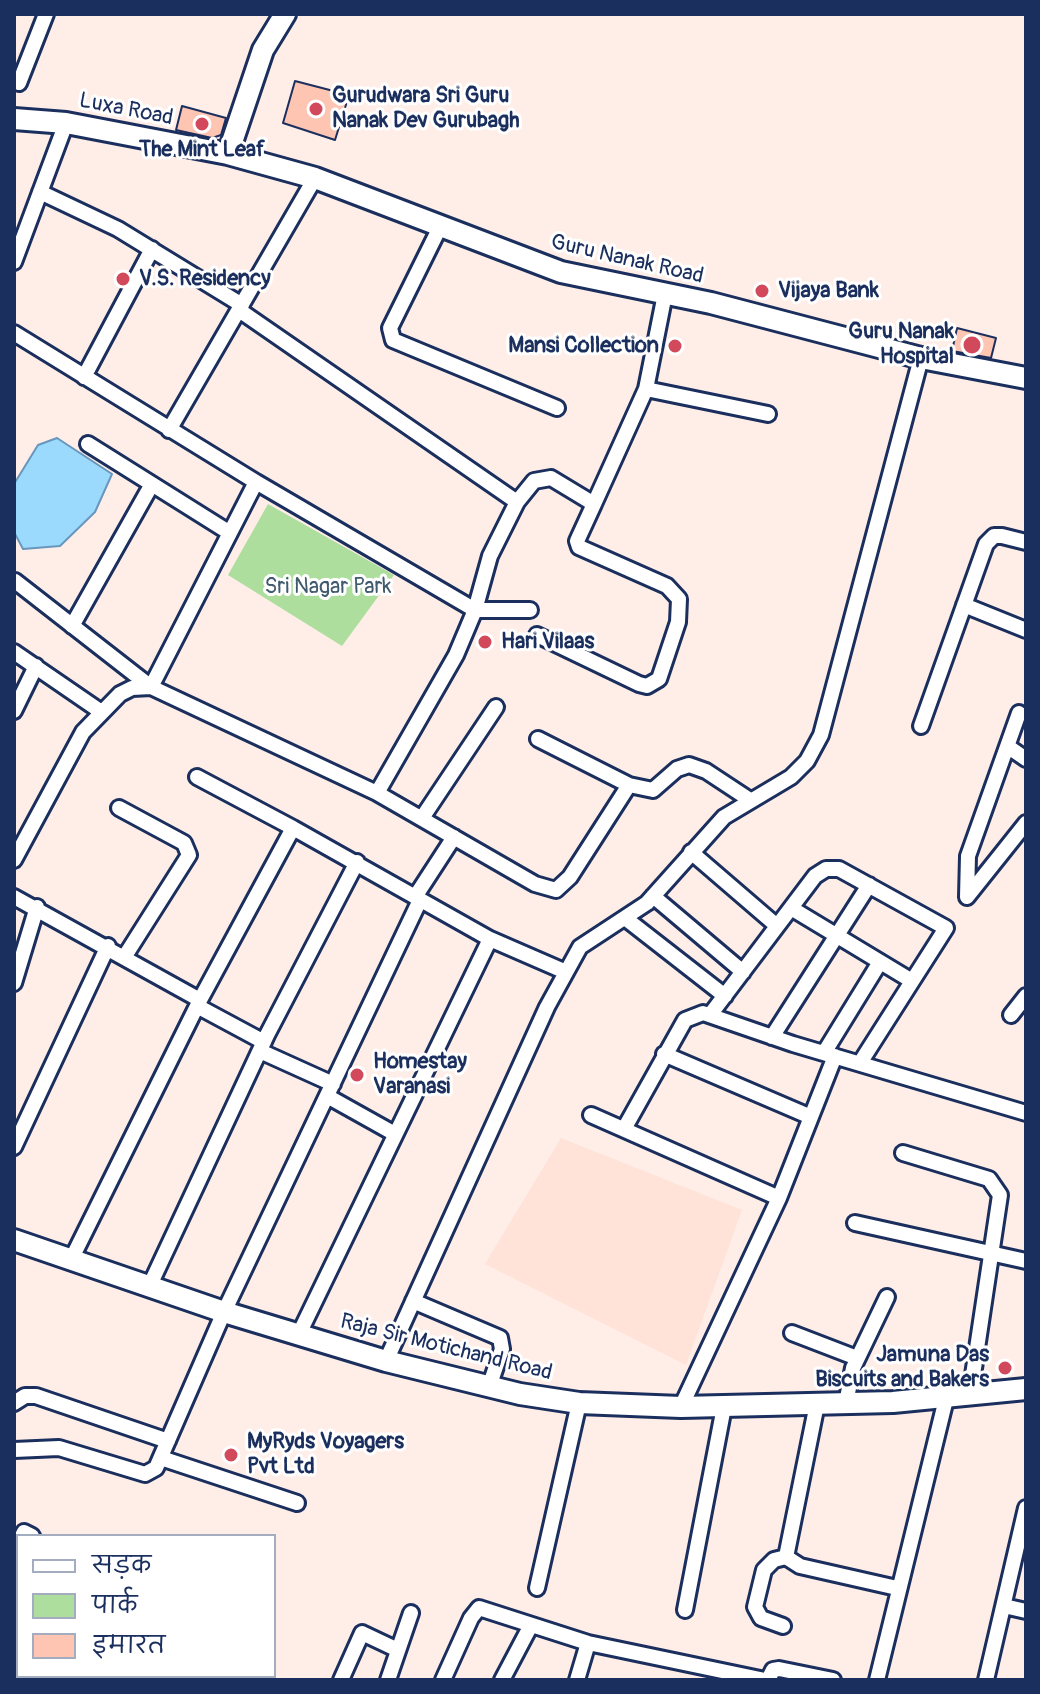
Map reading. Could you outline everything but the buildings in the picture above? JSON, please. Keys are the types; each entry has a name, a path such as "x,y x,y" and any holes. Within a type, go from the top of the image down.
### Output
{"street":[{"path":"19,83 46,14"},
{"path":"228,154 263,50 285,14"},
{"name":"Luxa Road","path":"14,119 66,123 228,154"},
{"path":"14,262 66,123"},
{"name":"Guru Nanak Road","path":"228,154 315,178 561,272 776,319 921,358 1026,378"},
{"path":"169,430 315,178"},
{"path":"40,192 97,217 152,249 517,502"},
{"path":"440,227 390,328 393,340 557,408"},
{"path":"84,377 152,249"},
{"path":"537,635 639,684 647,686 659,679 678,622 679,599 667,586 579,547 577,541 646,389 665,294"},
{"path":"14,333 169,430 475,610 530,610"},
{"path":"386,1361 580,947 653,896 724,817 791,777 807,761 821,735 921,358"},
{"path":"646,389 768,414"},
{"path":"88,444 230,533"},
{"path":"377,793 456,655 475,610 490,556 517,502 534,481 551,478 594,504"},
{"path":"151,687 256,482"},
{"path":"72,626 152,484"},
{"path":"921,726 989,539 1002,536 1026,542"},
{"path":"15,581 151,687 377,793 535,884 556,890 570,877 629,785"},
{"path":"964,605 1026,630"},
{"path":"14,652 100,711"},
{"path":"14,711 36,666"},
{"path":"14,860 65,759 100,711 132,688 151,687"},
{"path":"422,818 496,707"},
{"path":"1019,713 1010,748 980,817 968,856 967,897 1026,823"},
{"path":"538,739 629,785 653,790 677,769 689,765 706,771 750,800"},
{"path":"1010,748 1026,759"},
{"path":"197,777 357,862 490,939 566,972"},
{"path":"119,808 184,843 189,855 125,956"},
{"path":"72,1258 198,1003 293,828"},
{"path":"14,1450 59,1448 145,1474 151,1473 161,1458 224,1312 418,898 454,837"},
{"path":"691,852 777,926"},
{"path":"150,1285 262,1046 357,862"},
{"path":"710,1015 815,876 826,869 839,869 946,928 860,1063"},
{"path":"772,1037 869,885"},
{"path":"653,896 743,972"},
{"path":"14,897 125,956 395,1134"},
{"path":"14,983 37,907"},
{"path":"791,908 912,981"},
{"path":"625,918 725,996"},
{"path":"299,1334 490,939"},
{"path":"14,1147 108,946"},
{"path":"681,1407 779,1198 811,1117 830,1054 880,962"},
{"path":"1011,1015 1026,996"},
{"path":"624,1129 664,1054 685,1020 692,1015 710,1015 772,1037 1026,1113"},
{"path":"664,1054 811,1117"},
{"path":"591,1115 779,1198"},
{"path":"903,1153 995,1183 1000,1204 970,1395"},
{"path":"855,1223 1026,1261"},
{"name":"Raja Sir Motichand Road","path":"14,1240 224,1312 386,1361 489,1387 579,1403 724,1407 946,1399 1026,1389"},
{"path":"846,1403 857,1358 887,1297"},
{"path":"413,1301 500,1338 502,1349 489,1387"},
{"path":"792,1333 857,1358"},
{"path":"14,1403 25,1396 36,1396 168,1441"},
{"path":"877,1680 897,1588 946,1399"},
{"path":"537,1588 579,1403"},
{"path":"786,1557 817,1404"},
{"path":"685,1610 724,1407"},
{"path":"161,1458 297,1503"},
{"path":"986,1680 1026,1508"},
{"path":"783,1626 761,1618 755,1607 764,1570 774,1560 786,1557 800,1566 897,1588"},
{"path":"1004,1606 1026,1611"},
{"path":"443,1680 479,1608 530,1627 588,1643 766,1680 773,1670 779,1669 833,1680"},
{"path":"388,1680 411,1613"},
{"path":"502,1680 530,1627"},
{"path":"341,1680 362,1633 398,1650"},
{"path":"577,1680 588,1643"}],"shaded area":[{"path":"561,1138 742,1210 686,1365 485,1264"}],"green space":[{"name":"Sri Nagar Park","path":"268,504 394,575 342,646 228,575"}],"water":[{"path":"57,438 112,474 95,512 60,546 23,549 14,532 14,484 38,445"}],"place":[{"name":"Gurudwara Sri Guru Nanak Dev Gurubagh","path":"316,109"},
{"name":"The Mint Leaf","path":"202,124"},
{"name":"V.S. Residency","path":"123,279"},
{"name":"Vijaya Bank","path":"762,291"},
{"name":"Guru Nanak Hospital","path":"972,345"},
{"name":"Mansi Collection","path":"675,346"},
{"name":"Hari Vilaas","path":"485,642"},
{"name":"Homestay Varanasi","path":"357,1075"},
{"name":"Jamuna Das Biscuits and Bakers","path":"1005,1368"},
{"name":"MyRyds Voyagers Pvt Ltd","path":"231,1455"}]}
